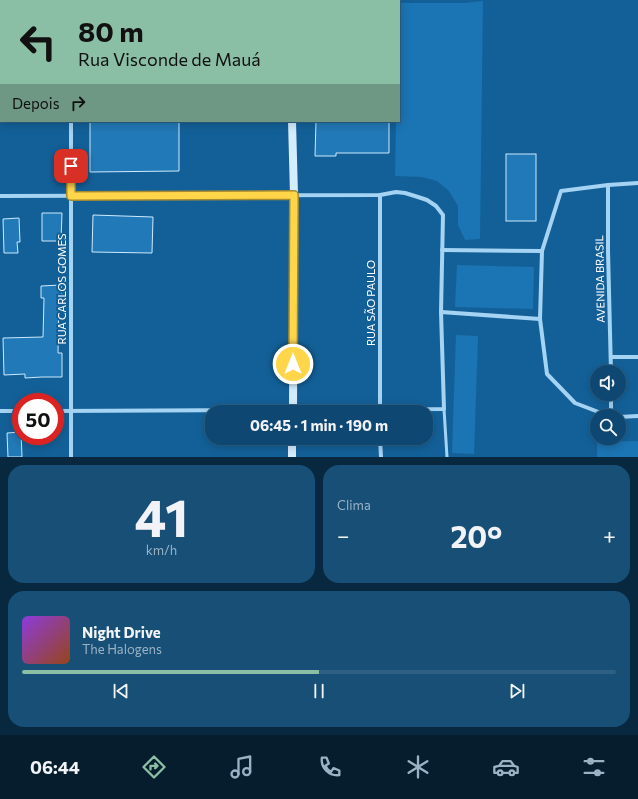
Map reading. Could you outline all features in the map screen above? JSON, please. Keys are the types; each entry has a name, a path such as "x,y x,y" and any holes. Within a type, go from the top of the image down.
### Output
{"main road":[{"path":"292,122 294,195 293,405"},
{"path":"292,445 292,457"}],"street":[{"name":"RUA CARLOS GOMES","path":"71,122 71,457"},
{"path":"591,409 575,403 547,374 540,319 542,251 561,191 638,183"},
{"name":"AVENIDA BRASIL","path":"608,185 611,365"},
{"path":"0,196 380,195 405,192 427,200 436,206 443,215 441,312 444,409 433,409"},
{"name":"RUA SÃO PAULO","path":"380,195 380,405"},
{"path":"442,250 542,251"},
{"path":"441,312 540,319"},
{"path":"611,357 638,357"},
{"path":"0,411 12,411"},
{"path":"64,411 205,411"},
{"path":"626,416 638,416"},
{"path":"380,445 380,457"}],"lane":[{"path":"444,409 447,457"}],"shaded area":[{"path":"483,1 480,239 465,240 458,225 458,206 449,191 437,181 422,177 395,176 396,122 400,122 400,3 464,3"},
{"path":"457,265 534,267 533,309 455,307"},
{"path":"456,335 478,336 474,454 452,453"},
{"path":"626,441 638,441 638,457 597,457 597,445 626,445"}],"building":[{"path":"90,122 179,122 179,171 90,172"},
{"path":"316,122 389,122 389,153 336,153 336,156 315,156"},
{"path":"506,154 536,154 536,221 506,221"},
{"path":"42,213 62,213 61,241 42,241"},
{"path":"93,215 153,217 152,253 92,252"},
{"path":"19,218 20,242 17,242 18,253 4,253 3,219"},
{"path":"61,285 62,297 59,297 58,353 62,353 62,377 25,378 25,374 4,375 3,338 43,337 44,298 41,298 41,286"},
{"path":"7,433 12,433 12,445 22,445 22,457 8,457"}],"route":[{"path":"71,166 71,196 294,195 293,364"}]}
